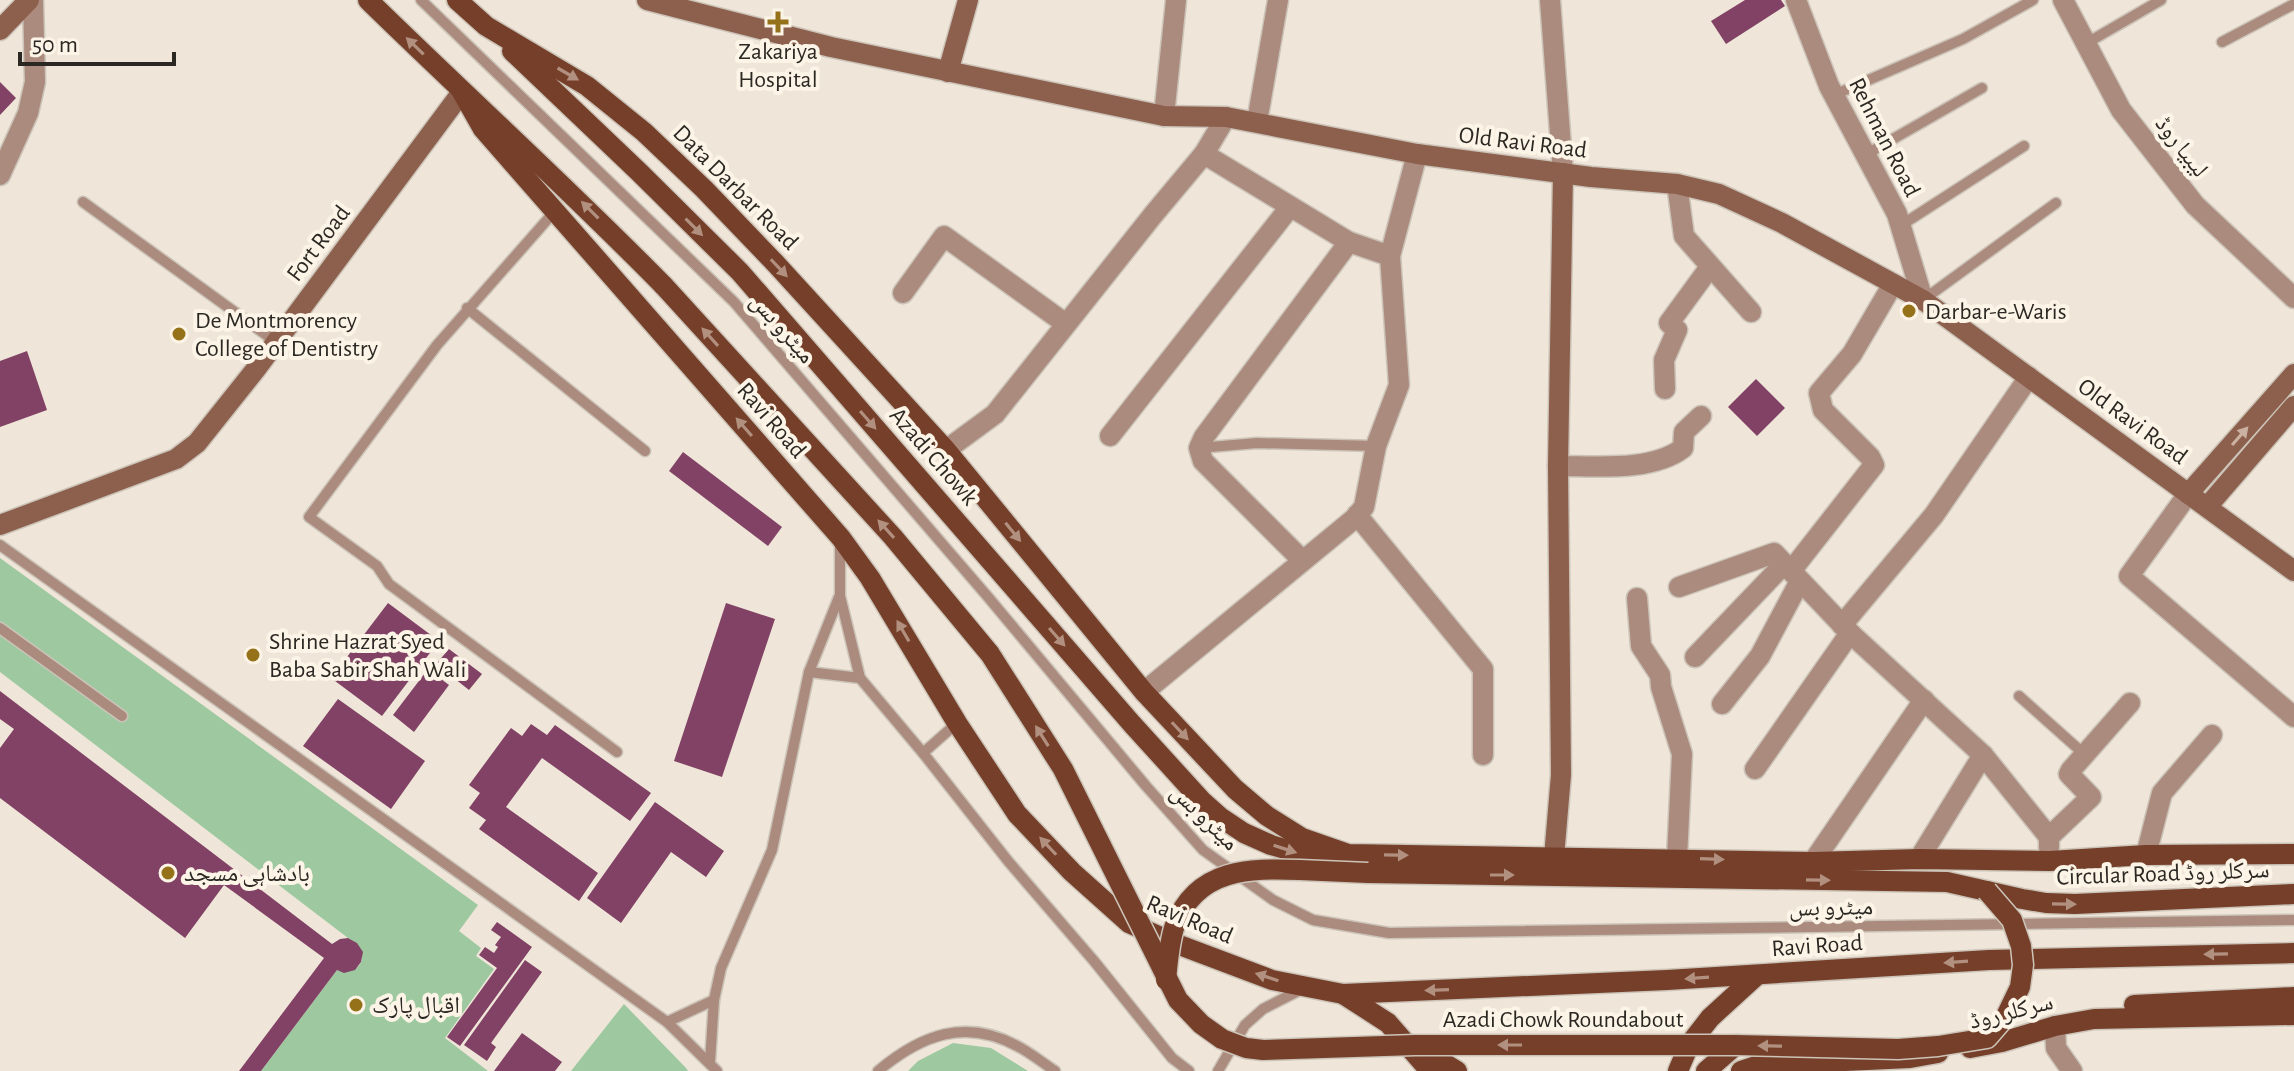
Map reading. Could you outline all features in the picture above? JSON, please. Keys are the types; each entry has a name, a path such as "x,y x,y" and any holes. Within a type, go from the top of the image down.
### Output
{"main road":[{"path":"368,0 585,205 664,286 893,537 990,654 1063,769 1166,980"},
{"name":"Data Darbar Road","path":"457,0 486,26 587,86 644,132 776,264 946,450"},
{"name":"Azadi Chowk","path":"486,26 740,272 1202,801 1244,833 1271,845 1368,873"},
{"name":"Ravi Road","path":"462,92 483,129 841,538 878,591 957,723 1017,814 1072,872 1129,923 1258,975 1343,994 1757,975 1989,960 2294,953"},
{"path":"946,450 1144,692 1235,789 1267,816 1302,838 1324,847 1348,854 1813,862 1919,859 2050,861 2146,855 2294,854"},
{"path":"1166,980 1170,944 1178,918 1188,902 1212,882 1227,875 1257,869 1947,882 1987,891 2012,920 2021,946 2023,965 2020,987 2006,1016 1987,1038"},
{"name":"Circular Road سرکلر روڈ","path":"1987,891 2046,903 2075,904 2294,894"},
{"path":"1678,1071 1689,1045 1710,1018 1757,975"},
{"name":"Azadi Chowk Roundabout","path":"1166,980 1178,1000 1201,1024 1222,1039 1246,1048 1263,1050 1415,1045 1736,1045 1898,1049 1987,1038"},
{"path":"1343,994 1388,1023 1430,1071"},
{"path":"1987,1038 2061,1017 2137,1005 2294,997"},
{"name":"سرکلر روڈ","path":"1741,1071 1759,1065 1910,1058 2002,1042 2055,1026 2094,1019 2294,1015"},
{"path":"1415,1045 1457,1071"},
{"path":"1706,1071 1736,1045"}],"street":[{"path":"0,30 31,0"},
{"path":"0,175 28,113 35,82 31,0"},
{"path":"948,72 968,0"},
{"path":"1164,116 1176,0"},
{"path":"1257,122 1278,0"},
{"path":"1550,0 1563,173 1558,466 1561,775 1554,857"},
{"name":"Rehman Road","path":"1796,0 1834,95 1897,214 1923,300"},
{"name":"لیبیا روڈ","path":"2063,0 2121,110 2195,205 2294,298"},
{"name":"Old Ravi Road","path":"657,1 814,43 1164,116 1226,117 1417,154 1677,184 1719,194 1782,223 1923,300 2294,571"},
{"name":"Fort Road","path":"0,542 176,459 197,443 462,92"},
{"path":"0,137 28,113"},
{"path":"946,450 995,414 1204,154 1226,117"},
{"path":"1204,154 1349,242 1390,256"},
{"path":"1144,692 1364,507 1376,446 1399,385 1390,256 1417,154"},
{"path":"1677,184 1684,236 1751,312"},
{"path":"1110,436 1290,207"},
{"path":"903,293 944,236 1066,324"},
{"path":"1302,560 1203,461 1199,448 1204,437 1349,242"},
{"path":"1665,389 1664,360 1677,330 1669,323 1710,267"},
{"path":"1695,657 1792,572 1874,465 1870,457 1823,410 1819,393 1852,354 1893,284"},
{"path":"2294,374 2188,494 2129,576 2294,717"},
{"path":"1755,769 1846,629 1934,515 2029,377"},
{"path":"2207,507 2294,406"},
{"path":"1558,466 1610,466 1651,463 1670,458 1683,448 1684,432 1701,416"},
{"path":"1357,515 1483,669 1483,755"},
{"path":"1679,587 1774,553 1846,629 1983,755 2049,837 2050,861"},
{"path":"1722,704 1760,656 1792,572"},
{"path":"1637,598 1641,646 1660,675 1682,754 1677,858"},
{"path":"1813,862 1924,700"},
{"path":"2049,837 2091,797 2069,774 2130,703"},
{"path":"2146,855 2162,793 2212,735"},
{"path":"1919,859 1983,755"},
{"path":"2055,1026 2056,1048 2072,1071"}],"lane":[{"name":"میٹرو بس","path":"421,0 734,302 1203,850 1273,900 1313,920 1389,933 2294,920"},
{"path":"1834,95 1963,39 2033,0"},
{"path":"2085,44 2161,0"},
{"path":"2222,42 2294,4"},
{"path":"1865,155 1982,88"},
{"path":"1900,226 2024,146"},
{"path":"83,202 276,342"},
{"path":"1923,300 2056,203"},
{"path":"554,212 437,345 309,517 377,566 389,584 617,752"},
{"path":"467,308 645,451"},
{"path":"1199,448 1257,443 1376,446"},
{"path":"841,538 840,596 860,678 1172,1058 1189,1071"},
{"path":"0,542 667,1022 714,1067"},
{"path":"714,1067 714,1000 721,968 772,850 809,672 840,596"},
{"path":"0,628 122,716"},
{"path":"809,672 860,678"},
{"path":"2019,696 2084,754"},
{"path":"923,753 957,723"},
{"path":"1218,1071 1245,1025 1263,1009 1306,987"},
{"path":"667,1022 714,1000"},
{"path":"878,1071 920,1042 953,1031 972,1031 998,1037 1019,1047 1055,1071"}],"green space":[{"path":"0,558 478,905 459,931 481,948 476,956 494,969 445,1038 488,1071 261,1071 337,970 358,967 362,956 360,949 0,672"},
{"path":"624,1004 686,1068 688,1071 571,1071"},
{"path":"953,1043 991,1048 1028,1071 908,1071 918,1061"}],"building":[{"path":"1745,0 1781,0 1785,6 1726,44 1711,21"},
{"path":"0,82 16,98 0,115"},
{"path":"27,351 47,410 0,427 0,361"},
{"path":"1756,379 1785,408 1757,436 1728,407"},
{"path":"683,452 782,527 768,546 669,471"},
{"path":"388,603 439,641 382,716 331,678"},
{"path":"726,603 775,619 722,777 674,761"},
{"path":"449,649 482,674 469,690 436,664"},
{"path":"428,669 449,685 414,732 393,715"},
{"name":"بادشاہی مسجد","path":"0,691 332,944 348,938 357,943 363,952 355,970 344,973 337,970 261,1071 239,1071 324,958 224,885 185,938 0,798 0,748 14,729 0,719"},
{"path":"338,699 425,761 391,809 303,746"},
{"path":"531,724 547,735 555,725 651,793 630,821 542,758 506,807 598,873 579,901 479,829 486,820 469,808 480,793 469,785 511,728 522,736"},
{"path":"655,802 724,851 706,877 671,852 621,923 587,898"},
{"path":"497,922 532,947 460,1046 447,1037 497,968 479,955 485,947 494,953 498,947 495,945 501,937 491,930"},
{"path":"525,960 542,972 491,1043 496,1047 487,1061 464,1045"},
{"path":"522,1033 562,1062 555,1071 494,1071"}],"place":[{"name":"Zakariya Hospital","path":"778,22"},
{"name":"Darbar-e-Waris","path":"1909,311"},
{"name":"De Montmorency College of Dentistry","path":"179,334"},
{"name":"Shrine Hazrat Syed Baba Sabir Shah Wali","path":"253,655"},
{"name":"بادشاہی مسجد","path":"168,873"},
{"name":"اقبال پارک","path":"356,1005"}]}
